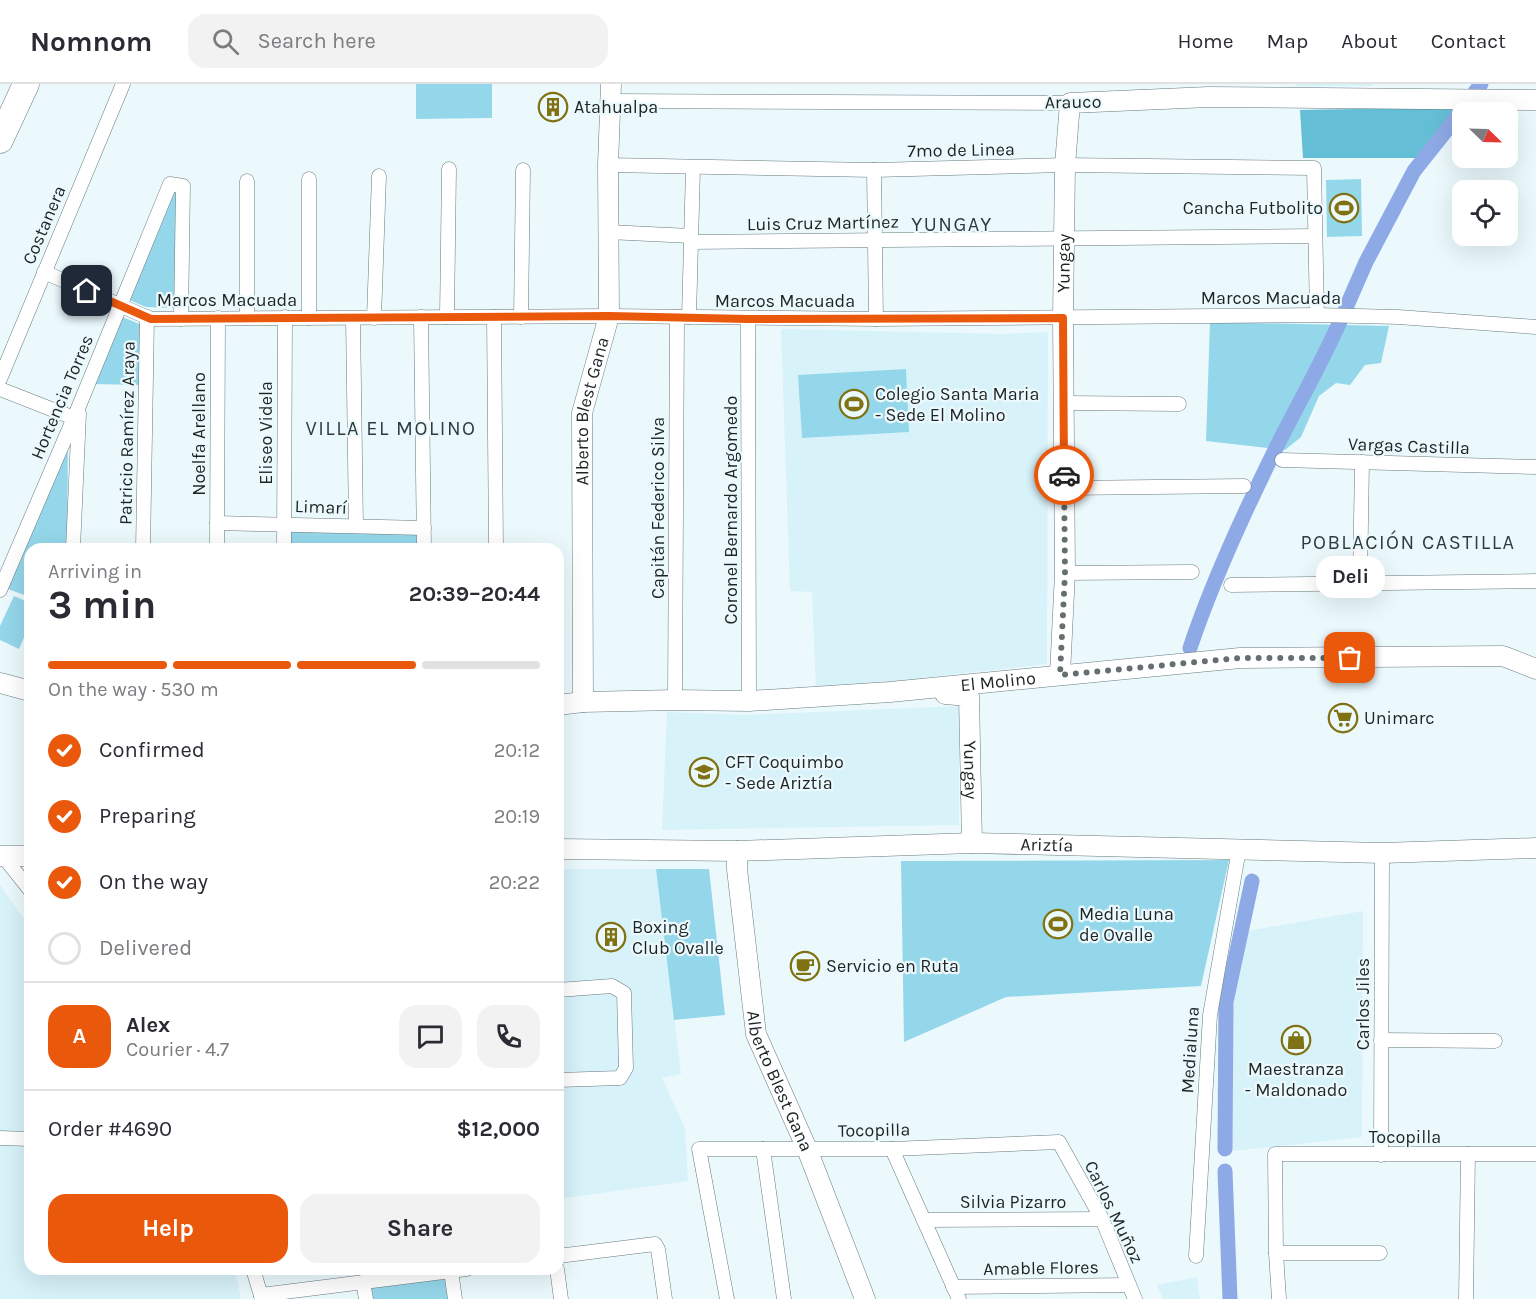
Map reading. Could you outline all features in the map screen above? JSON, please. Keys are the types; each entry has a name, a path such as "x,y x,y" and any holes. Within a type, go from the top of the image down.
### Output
{"highway":[{"path":"0,108 15,84"},
{"path":"0,140 26,84"}],"street":[{"name":"Costanera","path":"0,380 123,84"},
{"name":"Arauco","path":"611,93 1070,102 1209,91 1536,100"},
{"name":"Alberto Blest Gana","path":"583,702 582,413 609,316 608,165 611,93"},
{"name":"Yungay","path":"1060,675 1065,573 1063,318 1066,240 1065,165 1070,102"},
{"name":"7mo de Linea","path":"608,165 874,170 1065,165 1314,168 1315,236"},
{"name":"Capitán Federico Silva","path":"675,700 683,317 691,239 693,168"},
{"path":"447,317 449,169"},
{"path":"521,317 523,170"},
{"path":"874,170 876,319"},
{"path":"374,318 379,176"},
{"path":"309,179 309,318"},
{"path":"247,181 247,318"},
{"name":"Hortencia Torres","path":"0,590 171,184 183,186 181,319"},
{"name":"Luis Cruz Martínez","path":"608,232 691,239 1066,240 1315,236"},
{"path":"1315,236 1317,315"},
{"name":"Marcos Macuada","path":"44,272 151,319 609,316 876,319 1317,315 1398,317 1536,327"},
{"name":"Patricio Ramírez Araya","path":"143,543 147,317"},
{"name":"Eliseo Videla","path":"284,543 285,317"},
{"path":"421,317 424,543"},
{"path":"494,317 496,543"},
{"name":"Noelfa Arellano","path":"217,543 218,318"},
{"path":"353,318 356,526"},
{"name":"Coronel Bernardo Argomedo","path":"748,319 749,700"},
{"path":"0,389 76,412 73,543"},
{"path":"1064,403 1179,404"},
{"name":"Vargas Castilla","path":"1282,460 1536,467"},
{"path":"1360,582 1362,462"},
{"path":"1064,488 1244,486"},
{"name":"Limarí","path":"217,523 424,528"},
{"path":"1065,573 1192,572"},
{"path":"1231,585 1536,581"},
{"name":"El Molino","path":"564,704 583,702 749,700 890,692 1240,658 1503,657 1536,669"},
{"path":"0,684 24,690"},
{"name":"El Molino","path":"890,692 969,696"},
{"name":"Yungay","path":"969,696 972,843"},
{"name":"Ariztía","path":"564,849 737,851 972,843 1382,853 1536,848"},
{"name":"Medialuna","path":"1196,1256 1210,1015 1239,849"},
{"name":"Alberto Blest Gana","path":"737,851 737,869 756,1034 807,1149 865,1299"},
{"name":"Carlos Jiles","path":"1381,1155 1382,853"},
{"path":"2,856 24,856"},
{"path":"2,856 24,883"},
{"path":"564,990 612,986 624,993 626,1068 620,1078 564,1080"},
{"path":"1381,1040 1495,1041"},
{"path":"0,1138 24,1138"},
{"name":"Tocopilla","path":"727,1299 699,1149 892,1149 1059,1142"},
{"name":"Carlos Muñoz","path":"1059,1142 1102,1219 1135,1299"},
{"path":"763,1149 784,1299"},
{"path":"892,1149 956,1293"},
{"name":"Tocopilla","path":"1276,1253 1275,1154 1536,1154"},
{"path":"1466,1299 1468,1154"},
{"name":"Silvia Pizarro","path":"924,1220 1102,1219"},
{"path":"564,1256 655,1244 658,1249 665,1299"},
{"path":"1279,1299 1276,1253 1380,1253"},
{"path":"255,1275 261,1297 419,1275"},
{"path":"452,1275 455,1299"},
{"path":"558,1275 561,1299"},
{"path":"363,1282 366,1299"},
{"name":"Amable Flores","path":"956,1293 1129,1285"}],"shaded area":[{"path":"416,84 492,84 492,118 416,119"},
{"path":"1296,84 1373,84 1373,86 1296,86"},
{"path":"1452,107 1452,119 1420,158 1303,158 1300,110"},
{"name":"Cancha Futbolito","path":"1361,179 1362,236 1327,237 1326,180"},
{"path":"171,192 179,193 175,308 146,307 127,299"},
{"path":"120,316 144,326 142,385 93,384"},
{"path":"1210,322 1389,326 1381,363 1365,365 1350,385 1336,383 1319,396 1301,437 1285,450 1206,441"},
{"name":"Colegio Santa Maria - Sede El Molino","path":"781,329 1002,334 1048,332 1047,664 816,690 812,592 790,591"},
{"name":"Colegio Santa Maria - Sede El Molino","path":"906,369 909,432 802,438 798,375"},
{"path":"68,440 67,543 24,543"},
{"path":"290,530 418,532 418,543 289,543"},
{"path":"24,543 24,595 5,588"},
{"path":"14,596 24,600 24,638 19,649 0,640 0,626"},
{"path":"959,706 959,825 662,830 667,712 745,715"},
{"name":"Media Luna de Ovalle","path":"1229,860 1201,986 1006,997 904,1042 901,861"},
{"path":"564,869 656,869 681,1074 662,1078 685,1128 688,1181 564,1198"},
{"path":"656,869 709,869 725,1015 674,1020"},
{"path":"0,885 24,919 24,1275 235,1275 241,1299 0,1299"},
{"path":"1363,911 1362,1137 1232,1151 1232,996 1241,932"},
{"path":"446,1276 450,1299 370,1299 369,1287"},
{"path":"1197,1277 1200,1299 1163,1299 1157,1285"}],"waterway":[{"path":"1475,92 1481,84"},
{"path":"1345,310 1366,262 1414,171 1452,123"},
{"path":"1190,648 1239,526 1341,319"},
{"path":"1225,1149 1226,1002 1252,881"},
{"path":"1225,1171 1230,1299"}],"way so far":[{"path":"1064,475 1065,573 1060,675 1240,658 1350,658"}],"place":[{"name":"Atahualpa","path":"553,107"},
{"name":"Cancha Futbolito","path":"1344,208"},
{"name":"Colegio Santa Maria - Sede El Molino","path":"854,404"},
{"name":"Deli","path":"1350,658"},
{"name":"Unimarc","path":"1343,718"},
{"name":"CFT Coquimbo - Sede Ariztía","path":"704,772"},
{"name":"Media Luna de Ovalle","path":"1058,924"},
{"name":"Boxing Club Ovalle","path":"611,937"},
{"name":"Servicio en Ruta","path":"805,966"},
{"name":"Maestranza - Maldonado","path":"1296,1040"}],"district":[{"name":"YUNGAY","path":"952,224"},
{"name":"VILLA EL MOLINO","path":"391,428"},
{"name":"POBLACIÓN CASTILLA","path":"1408,542"}],"route":[{"path":"87,291 151,319 609,316 748,319 1063,318 1064,475"}]}
